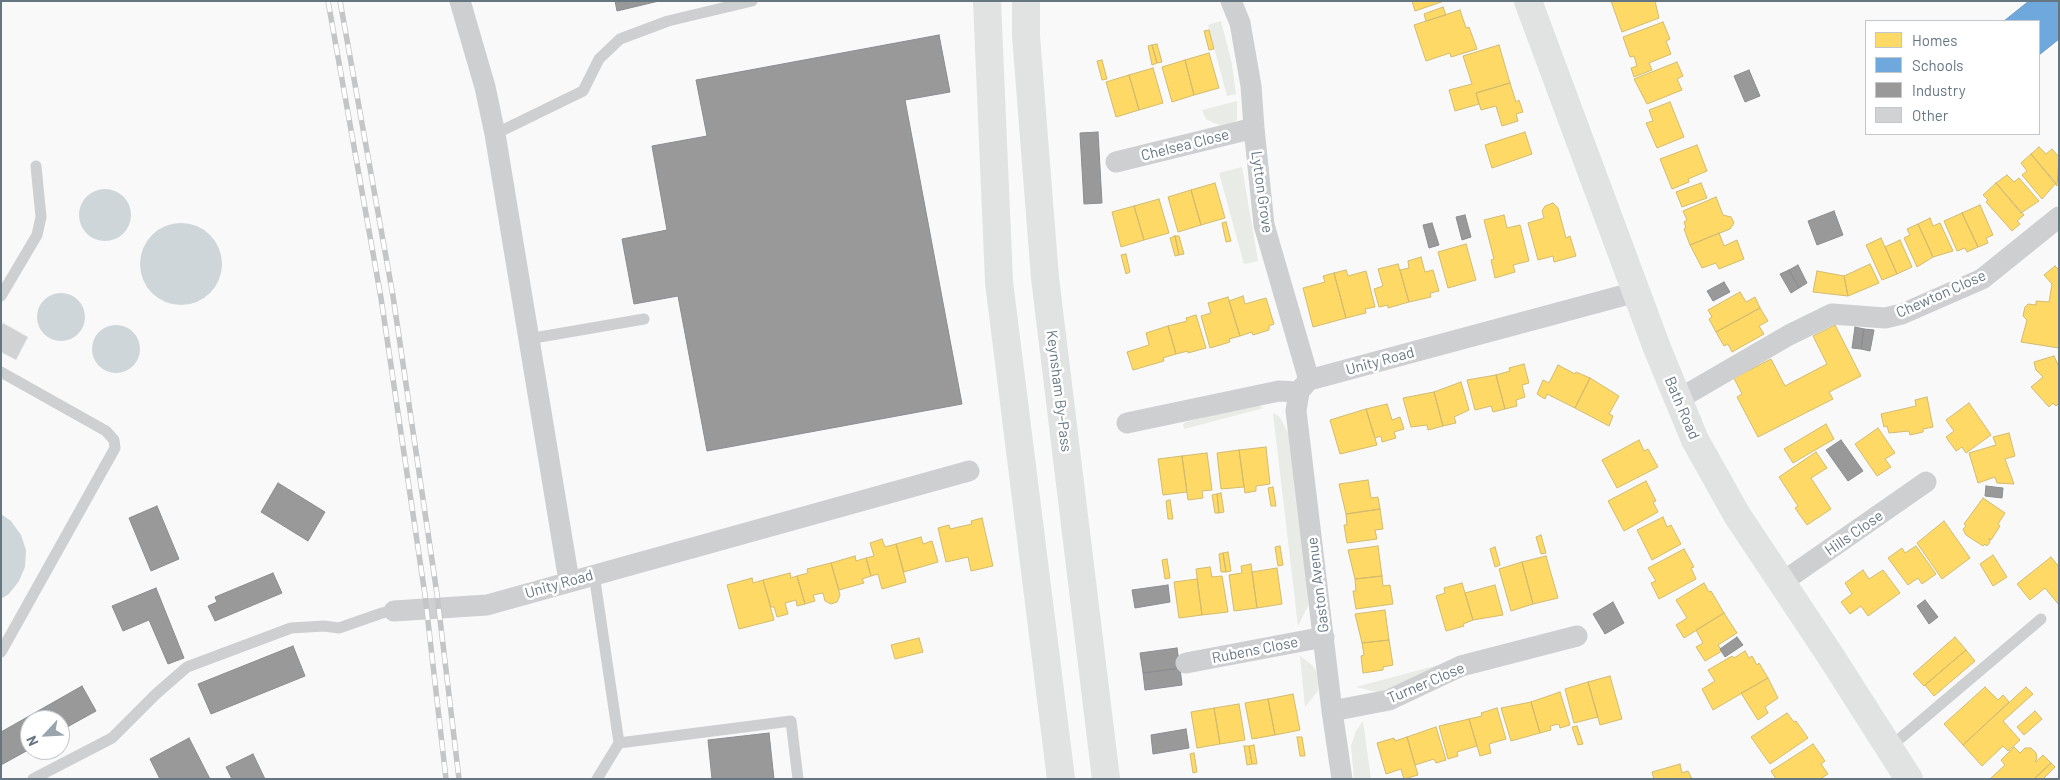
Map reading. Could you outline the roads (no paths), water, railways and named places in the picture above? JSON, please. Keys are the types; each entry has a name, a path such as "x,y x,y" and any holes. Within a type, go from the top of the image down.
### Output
{"main road":[{"path":"987,1 999,282 1061,779"},
{"name":"Keynsham By-Pass","path":"1026,1 1026,36 1045,278 1106,779"},
{"name":"Bath Road","path":"1528,1 1677,400 1695,440 1737,515 1890,747 1909,779"}],"street":[{"path":"460,1 485,87 495,134 569,581"},
{"name":"Lytton Grove","path":"1231,1 1240,23 1251,86 1264,225 1304,386"},
{"name":"Chelsea Close","path":"1116,162 1254,128"},
{"name":"Chewton Close","path":"1677,400 1789,335 1832,314 1885,318 1902,314 1982,279 2059,217"},
{"name":"Unity Road","path":"1127,423 1304,386 1636,292"},
{"name":"Gaston Avenue","path":"1304,386 1296,411 1342,779"},
{"name":"Unity Road","path":"394,611 487,605 969,471"},
{"name":"Hills Close","path":"1781,583 1926,482"},
{"name":"Turner Close","path":"1332,711 1389,700 1461,666 1577,636"},
{"name":"Rubens Close","path":"1186,664 1324,637"}],"lane":[{"path":"495,134 583,91 599,59 620,39 668,21 752,1"},
{"path":"1,296 37,235 41,217 36,166"},
{"path":"528,339 644,319"},
{"path":"1,372 106,432 114,440 115,448 1,652"},
{"path":"594,574 618,742 598,779"},
{"name":"Unity Road","path":"33,779 112,738 156,694 187,667 291,628 324,626 339,628 394,611"},
{"path":"1890,747 2041,619"},
{"path":"618,742 791,721 798,779"}],"railway":[{"path":"328,1 381,298 425,595 446,779"},
{"path":"340,1 393,296 437,594 459,779"}]}
